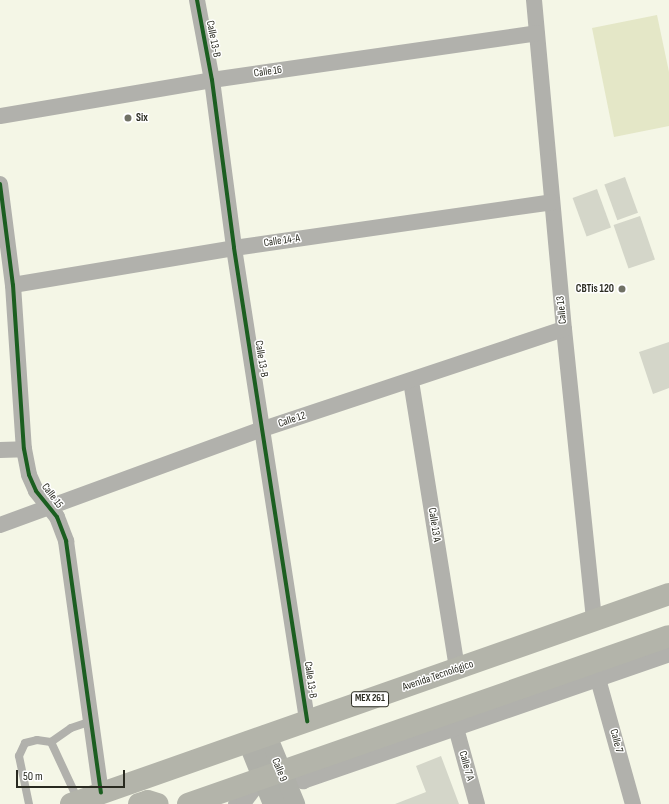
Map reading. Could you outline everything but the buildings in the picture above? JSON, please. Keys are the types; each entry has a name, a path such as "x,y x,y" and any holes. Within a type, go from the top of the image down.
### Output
{"main road":[{"name":"Avenida Tecnológico","path":"75,803 669,594"},
{"path":"188,804 271,775 355,754 669,636"},
{"name":"Calle 9","path":"258,739 271,775 274,804"},
{"name":"Calle 9","path":"271,775 294,804"},
{"path":"139,804 148,801 158,804"}],"street":[{"name":"Calle 13-B","path":"197,0 212,80 234,248 307,722"},
{"name":"Calle 13","path":"534,0 564,329 594,620"},
{"name":"Calle 16","path":"0,116 212,80 537,33"},
{"name":"Calle 15","path":"0,184 13,285 24,449 29,475 36,491 57,517 66,541 101,794"},
{"name":"Calle 14-A","path":"13,285 234,248 552,202"},
{"name":"Calle 12","path":"0,525 263,429 564,329"},
{"name":"Calle 13 A","path":"411,381 457,669"},
{"path":"0,450 24,449"},
{"path":"355,754 456,728 669,654"},
{"name":"Calle 7","path":"598,679 633,804"},
{"name":"Calle 7 A","path":"456,728 477,804"},
{"path":"236,804 244,802 271,775"}],"lane":[{"path":"29,804 19,756 21,748 25,743 37,740 51,742 71,728 91,721"},
{"path":"51,742 75,803"}],"green space":[{"path":"657,15 669,72 669,126 614,137 592,28"}],"cycle path":[{"path":"197,0 212,80 234,248 307,721"},
{"path":"0,184 13,285 24,449 29,475 36,491 57,517 66,541 101,793"}],"place":[{"name":"Six","path":"128,118"},
{"name":"CBTis 120","path":"622,289"}]}
